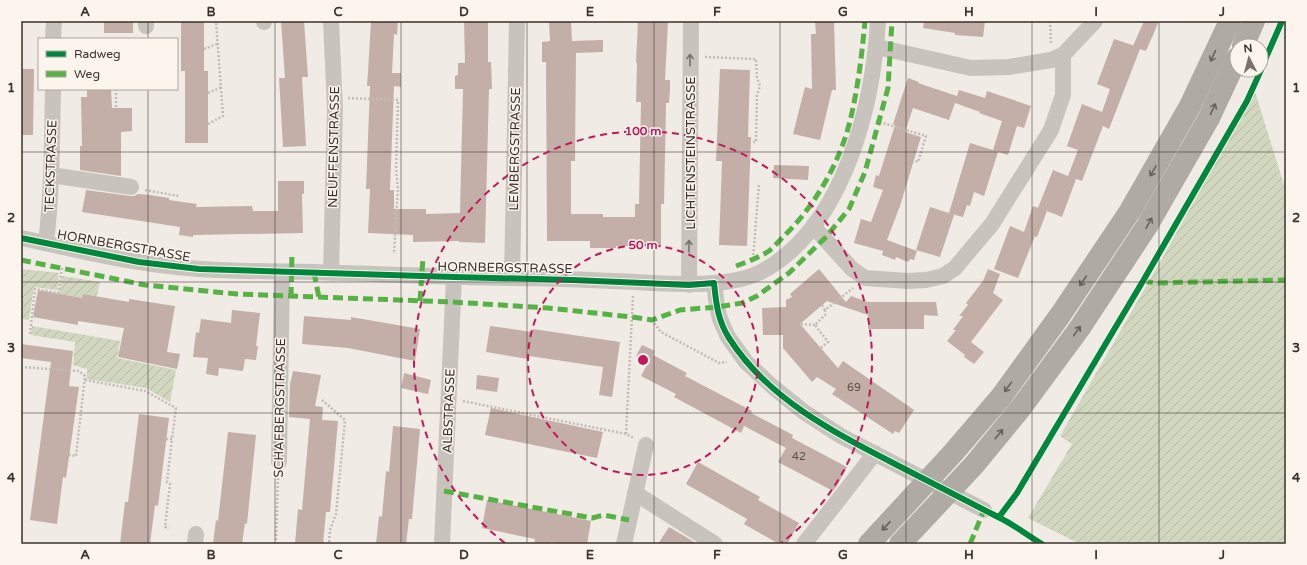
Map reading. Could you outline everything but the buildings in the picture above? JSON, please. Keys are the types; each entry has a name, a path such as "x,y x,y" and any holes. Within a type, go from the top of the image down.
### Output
{"highway":[{"path":"869,544 904,508 1001,397 1052,327 1130,212 1190,106 1230,21"},
{"path":"1246,38 1254,21"},
{"path":"900,544 974,464 1020,409 1074,335 1147,226 1209,118 1229,75"}],"street":[{"path":"54,21 54,38"},
{"name":"NEUFFENSTRASSE","path":"330,273 334,97 331,21"},
{"name":"LEMBERGSTRASSE","path":"512,278 516,21"},
{"name":"LICHTENSTEINSTRASSE","path":"689,284 691,21"},
{"name":"HORNBERGSTRASSE","path":"21,238 166,266 199,269 689,284 733,281 769,268 792,249 813,226 834,194 844,172 863,116 871,84 877,47 878,21"},
{"path":"877,47 971,68 1009,67 1057,58 1095,21"},
{"path":"813,226 852,269 865,278 926,280 943,276 955,268 992,224 1051,130 1063,95 1057,58"},
{"name":"TECKSTRASSE","path":"46,243 51,175 53,90"},
{"path":"51,175 131,188"},
{"name":"SCHAFBERGSTRASSE","path":"279,462 282,272"},
{"name":"ALBSTRASSE","path":"442,544 454,277"},
{"path":"714,283 716,308 728,337 746,362 773,387 804,412 841,436 984,510"},
{"path":"624,544 646,445"},
{"path":"804,544 875,453"},
{"path":"635,493 716,544"}],"path":[{"path":"208,124 223,116 216,21"},
{"path":"1050,21 1057,58"},
{"path":"204,49 217,44"},
{"path":"690,57 756,59 757,78 760,86 756,95 756,142 752,142"},
{"path":"208,93 222,88"},
{"path":"116,90 116,108"},
{"path":"334,97 398,100 396,169 398,188 394,254"},
{"path":"863,116 926,136 918,162 914,160"},
{"path":"753,275 759,184"},
{"path":"131,188 178,196"},
{"path":"30,334 35,289 58,293 62,268"},
{"path":"815,325 825,314 826,310 865,278"},
{"path":"626,434 634,282"},
{"path":"822,305 826,310"},
{"path":"652,320 661,332 719,363 746,362"},
{"path":"801,324 815,325 828,342 821,348"},
{"path":"21,367 79,372 85,376 76,456 70,455"},
{"path":"85,380 144,392 176,408 167,482 170,484 165,527 169,528"},
{"path":"448,398 626,434 646,445"},
{"path":"322,400 345,420 336,514 330,530 329,544"},
{"path":"166,439 172,439"}],"green space":[{"path":"1255,92 1286,191 1286,544 1080,544 1028,518 1072,444 1060,436 1159,264"},
{"path":"21,269 59,273 57,290 34,287 29,320 21,319"},
{"path":"62,276 100,282 97,296 83,294 82,298 59,294"},
{"path":"32,326 120,341 117,358 176,370 170,402 146,388 87,379 87,369 73,365 75,342 31,335"}],"marked path":[{"path":"736,266 761,256 775,246 806,211 825,183 840,152 853,109 863,46 865,21"},
{"path":"21,260 145,285 237,294 452,302 548,308 652,320 680,310 742,303 757,296 789,273 825,238 849,209 865,172 888,88 892,21"},
{"path":"291,297 292,253"},
{"path":"420,301 423,257"},
{"path":"314,272 319,298"},
{"path":"1143,281 1155,283 1286,280"},
{"path":"444,491 592,518 604,515 629,520"},
{"path":"970,544 984,510 987,512"}],"cycle path":[{"path":"1269,51 1282,21"},
{"path":"999,517 1017,493 1143,281 1247,101 1257,78"},
{"path":"21,238 139,262 199,269 573,280 689,285 714,283 717,305 725,332 744,359 782,396 825,426 847,439 1004,520 1042,544"}]}
